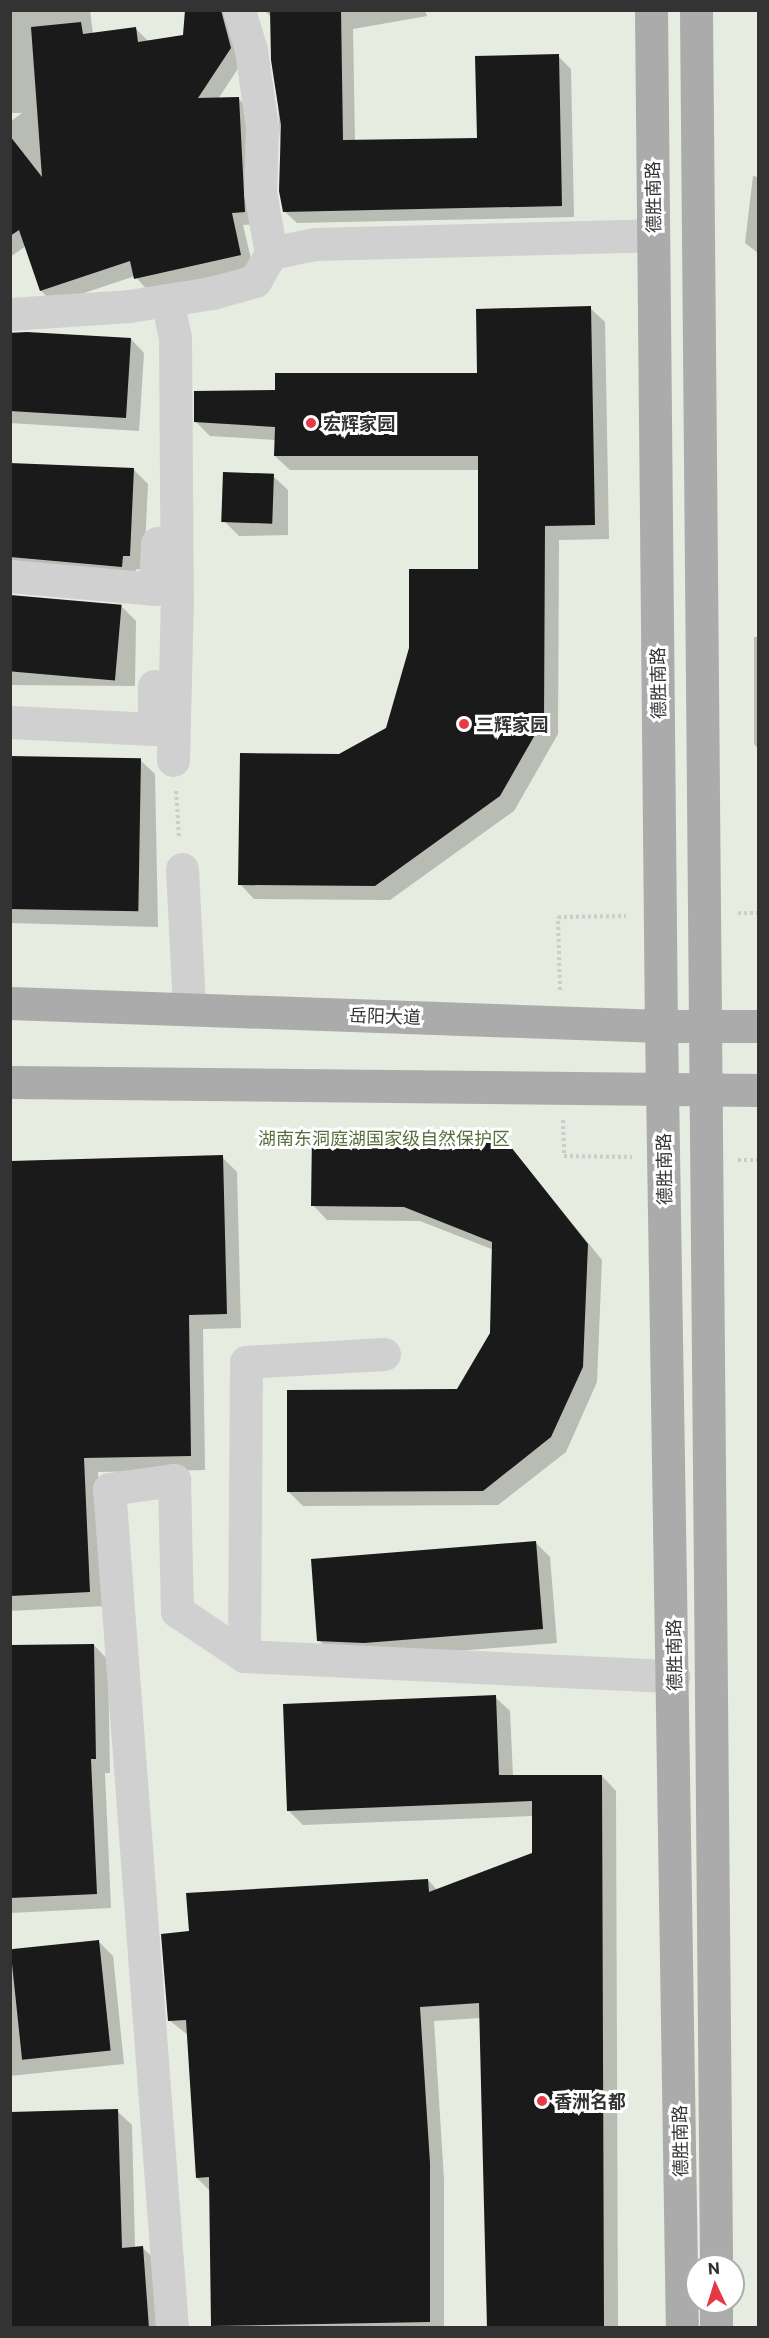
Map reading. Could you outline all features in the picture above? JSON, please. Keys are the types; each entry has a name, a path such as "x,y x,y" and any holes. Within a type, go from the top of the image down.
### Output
{"main road":[{"name":"德胜南路","path":"651,10 661,1026 674,1676 682,2328"},
{"name":"德胜南路","path":"696,10 716,2254"},
{"name":"岳阳大道","path":"10,1003 661,1026 759,1026"},
{"path":"10,1082 662,1092 759,1090"}],"street":[{"path":"10,314 168,300 255,281 271,253 260,192 262,127 251,50 239,10"},
{"path":"271,253 315,244 653,235"},
{"path":"10,722 154,729 154,589 168,300"},
{"path":"168,300 175,338 177,596 173,760"},
{"path":"10,576 154,589"},
{"path":"182,869 189,1008"},
{"path":"244,1656 246,1362 384,1354"},
{"path":"172,2328 109,1489 174,1480 177,1611 244,1656 674,1676"}],"path":[{"path":"173,760 182,869"},
{"path":"705,914 759,913"},
{"path":"561,1022 558,917 660,915"},
{"path":"563,1090 564,1156"}],"green space":[{"name":"湖南东洞庭湖国家级自然保护区","path":"11,11 758,11 758,2327 11,2328"}],"building":[{"path":"185,10 221,10 231,48 198,98 239,97 245,212 232,213 241,255 134,279 130,261 40,291 19,230 10,236 10,136 42,177 31,27 81,22 83,34 136,27 138,42 183,35"},
{"path":"270,10 341,10 343,140 477,138 475,56 559,54 562,206 283,212 279,191 281,125 271,60"},
{"path":"591,306 595,525 545,526 544,719 500,796 375,886 238,885 240,753 339,754 386,728 409,648 409,569 478,569 478,456 274,456 275,427 194,422 194,391 275,390 275,373 477,373 476,309"},
{"path":"10,333 131,338 126,418 10,411"},
{"path":"10,463 134,468 130,556 123,556 122,567 10,557"},
{"path":"223,472 274,474 272,524 221,522"},
{"path":"10,595 122,605 115,680 10,671"},
{"path":"10,756 141,758 138,911 10,909"},
{"path":"312,1134 503,1137 588,1244 583,1367 551,1437 483,1491 287,1492 287,1390 457,1389 490,1333 492,1242 404,1207 311,1206"},
{"path":"223,1155 227,1314 189,1315 191,1456 84,1458 90,1592 10,1596 10,1161"},
{"path":"536,1541 543,1629 364,1643 317,1641 311,1559"},
{"path":"94,1644 96,1759 91,1759 97,1894 10,1898 10,1645"},
{"path":"496,1695 499,1775 602,1775 604,2328 487,2328 479,2003 420,2007 430,2163 430,2322 211,2326 209,2177 196,2178 186,2020 168,2021 161,1934 189,1931 186,1893 428,1879 429,1892 532,1853 532,1801 287,1811 283,1704"},
{"path":"99,1940 111,2050 22,2060 10,1949"},
{"path":"118,2109 122,2248 143,2246 149,2328 10,2328 10,2112"}],"place":[{"name":"宏辉家园","path":"311,423"},
{"name":"三辉家园","path":"464,724"},
{"name":"香洲名都","path":"542,2101"}]}
